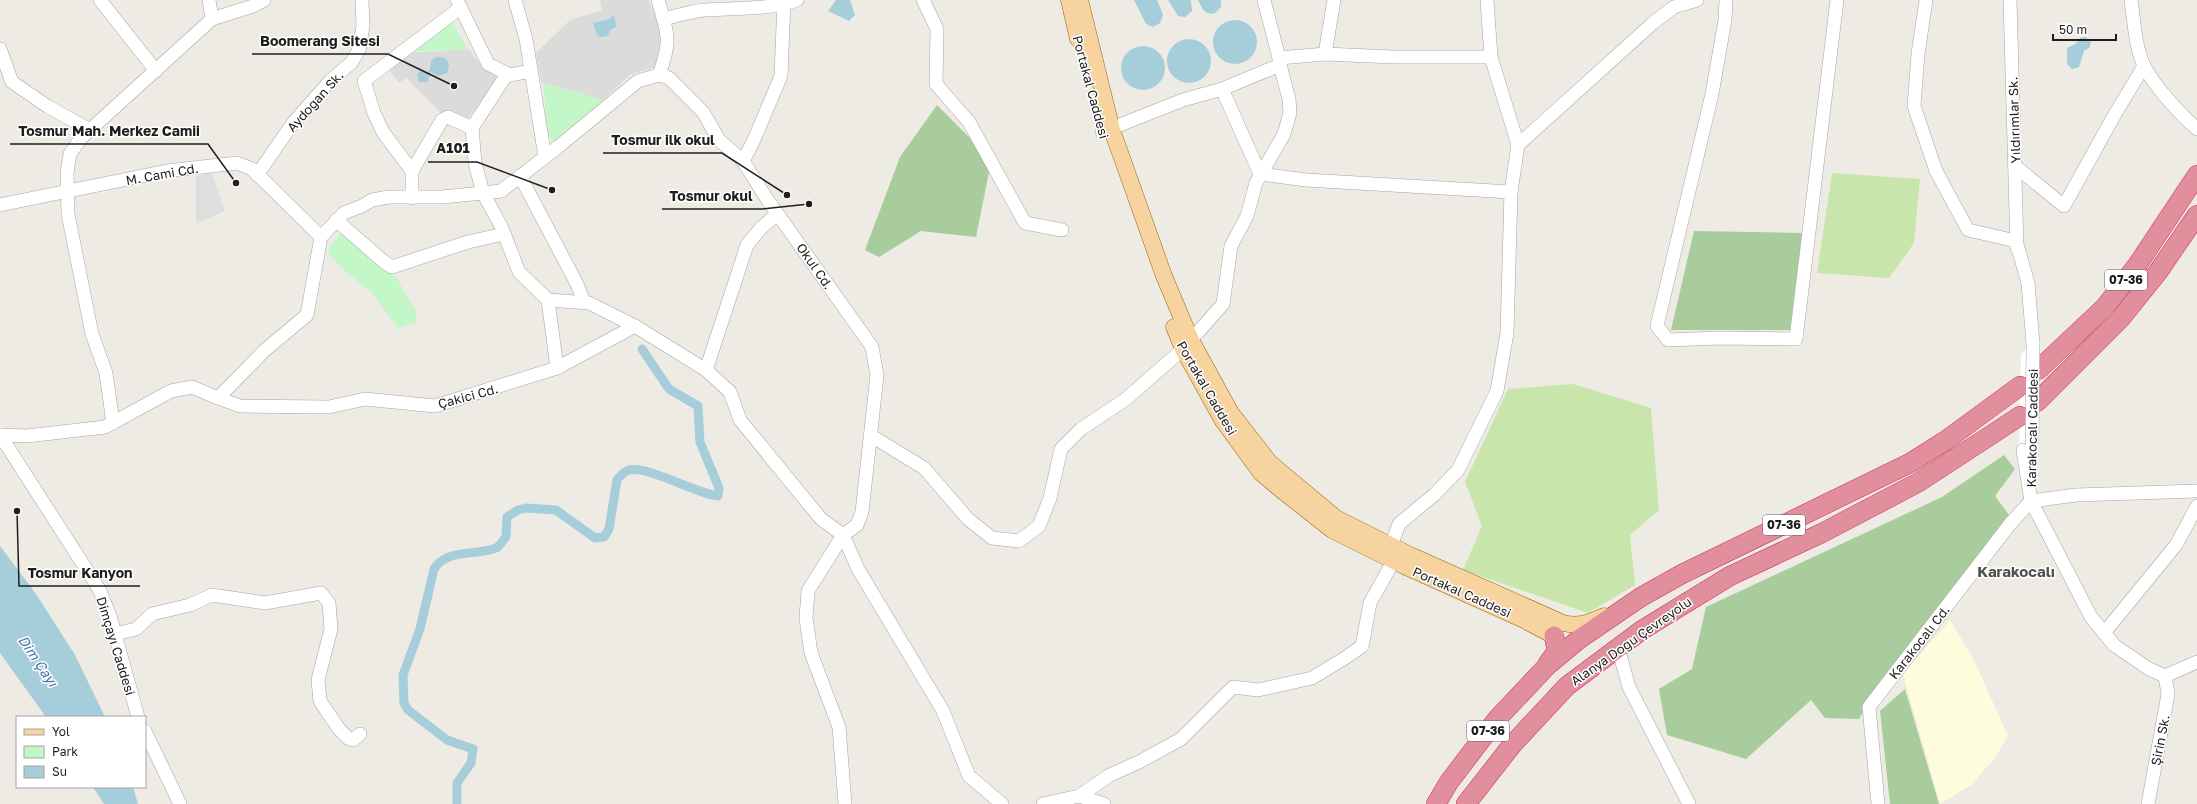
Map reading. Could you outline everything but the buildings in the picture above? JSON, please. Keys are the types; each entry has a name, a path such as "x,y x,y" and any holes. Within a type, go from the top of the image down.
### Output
{"highway":[{"name":"07-36","path":"2038,370 2105,307 2138,264 2197,176"},
{"name":"07-36","path":"2037,402 2121,318 2158,272 2197,215"},
{"name":"Alanya Doğu Çevreyolu","path":"1436,804 1449,782 1497,719 1548,665 1578,640 1641,597 1682,574 1910,463 1945,441 2020,386"},
{"name":"Alanya Doğu Çevreyolu","path":"1466,804 1512,745 1567,686 1666,614 1730,576 1822,532 1919,482 2020,416"},
{"path":"1548,665 1557,651 1558,630"}],"main road":[{"name":"Portakal Caddesi","path":"1069,0 1107,131"},
{"name":"Portakal Caddesi","path":"1080,0 1107,131 1111,161 1144,252 1223,421 1261,474 1332,530 1392,553 1524,620 1558,630"},
{"path":"1558,630 1587,624 1641,597"}],"street":[{"path":"100,0 156,71"},
{"path":"209,0 212,19"},
{"path":"113,423 106,373 92,334 68,214 66,172 70,154 81,138 212,19 253,6 264,0"},
{"name":"Aydoğan Sk.","path":"257,175 293,123 331,80 351,63 359,50 363,26 362,0"},
{"path":"515,0 526,39 545,157"},
{"path":"218,398 265,350 307,315 321,237 344,213 362,206 372,200 389,197 412,198 483,193 501,190 614,103 638,81 659,75 666,54 669,36 658,0"},
{"path":"923,0 937,28 936,84 969,122 1026,222 1062,230"},
{"path":"870,435 924,468 968,519 992,538 1018,541 1039,526 1050,498 1060,449 1082,429 1126,399 1187,345 1223,304 1231,246 1247,216 1260,174 1269,164 1284,134 1290,113 1289,99 1264,0"},
{"path":"1325,54 1334,0"},
{"path":"1043,804 1079,796 1110,775 1139,762 1181,739 1233,687 1258,690 1312,678 1362,646 1370,603 1392,553 1399,524 1436,494 1458,470 1498,391 1507,333 1511,192 1518,145 1491,57 1487,0"},
{"path":"1518,145 1658,19 1674,7 1698,0"},
{"path":"1726,0 1726,20 1712,94 1657,326 1668,340 1719,338 1796,339 1837,0"},
{"path":"1926,0 1918,54 1914,106 1936,171 1968,230 2016,241"},
{"name":"Yıldırımlar Sk.","path":"2010,0 2016,241"},
{"path":"2131,0 2136,40 2144,66 2179,113 2197,129"},
{"path":"663,19 704,10 736,9 788,1 781,76 753,142 743,161"},
{"path":"364,81 458,4 488,64 510,75 531,71"},
{"path":"0,49 12,82 47,106 90,130"},
{"path":"1107,131 1183,100 1222,89 1279,62 1325,54 1394,57 1491,57"},
{"path":"351,63 364,81 374,113 383,132 412,171"},
{"path":"2015,166 2064,206 2115,114 2144,66"},
{"path":"507,74 472,128 475,163 483,193 504,234 519,272 548,300 557,368"},
{"name":"Okul Cd.","path":"659,75 669,78 703,112 719,140 743,161 777,214 872,346 877,375 862,512 857,525 843,535 808,591 806,618 811,654 839,727 845,804"},
{"path":"1222,89 1260,174"},
{"path":"412,198 412,171 442,120 448,117 472,128"},
{"name":"M. Cami Cd.","path":"0,205 167,171 237,163 252,169 321,237"},
{"path":"1260,174 1306,180 1511,192"},
{"path":"520,176 577,284 584,302"},
{"path":"706,370 747,245 761,228 777,214"},
{"path":"336,220 392,267 468,242 504,234"},
{"name":"Karakocalı Caddesi","path":"2016,241 2028,283 2030,347 2028,447 2032,501"},
{"path":"548,300 589,303 635,326 706,370 730,392 740,420 821,519 843,535 858,570 943,711 969,776 1002,804"},
{"name":"Çakici Cd.","path":"0,435 27,436 105,427 171,391 192,387 240,406 329,407 365,399 435,406 557,368 635,326"},
{"name":"Dimçayı Caddesi","path":"0,435 99,589 110,616 138,716"},
{"path":"2197,491 2076,495 2032,501 2091,617 2114,645 2149,669 2164,676 2197,662"},
{"name":"Karakocalı Cd.","path":"1878,804 1869,707 2010,524 2032,501"},
{"path":"2104,633 2176,545 2197,506"},
{"path":"115,634 136,628 152,614 190,605 212,595 265,603 321,594 329,603 331,629 318,680 320,701 339,730 349,739 353,740 360,734"},
{"path":"1618,648 1629,687 1689,804"},
{"name":"Şirin Sk.","path":"2148,804 2168,694 2164,676"},
{"path":"146,733 180,804"},
{"path":"1079,796 1104,804"}],"shaded area":[{"path":"600,0 648,0 658,21 663,50 657,67 631,74 603,100 541,82 536,53 570,20 602,10"},
{"path":"469,49 481,66 499,79 467,120 449,110 443,115 406,78 399,83 388,68 407,53"},
{"path":"211,171 225,211 196,224 196,177"},
{"path":"1950,620 1973,658 2008,736 1994,759 1971,785 1940,804 1903,674"}],"green space":[{"path":"450,20 468,49 408,52"},
{"path":"543,83 603,100 555,142 548,135"},
{"path":"937,105 972,140 989,172 976,237 921,231 879,257 865,250 900,157"},
{"path":"1832,173 1920,179 1914,243 1889,278 1817,273"},
{"path":"1694,231 1802,233 1790,330 1671,330"},
{"path":"341,233 345,234 393,272 416,311 417,322 398,328 371,292 340,267 327,251"},
{"path":"1573,384 1651,408 1659,510 1630,535 1635,585 1588,613 1463,570 1482,526 1465,482 1508,389"},
{"path":"2004,455 2015,469 1995,496 2009,515 1881,680 1859,719 1825,718 1811,700 1746,759 1667,735 1659,689 1692,669 1706,607 1942,497"},
{"path":"1905,689 1939,804 1890,804 1880,711"}],"water":[{"path":"836,0 850,0 855,15 849,21 828,11"},
{"path":"1134,0 1157,0 1163,15 1160,23 1153,27 1146,24"},
{"path":"1168,0 1191,0 1192,11 1185,17 1178,16"},
{"path":"1198,0 1221,0 1221,7 1212,14 1204,11"},
{"path":"612,15 615,17 616,27 610,30 608,36 601,37 597,35 593,23 610,19"},
{"path":"1235,20 1247,24 1253,30 1257,42 1253,54 1247,60 1235,64 1223,60 1217,54 1213,42 1217,30 1223,24"},
{"path":"2086,37 2091,42 2090,47 2084,51 2079,67 2072,69 2067,64 2067,48 2075,44 2080,38"},
{"path":"1189,39 1201,43 1207,49 1211,61 1207,73 1201,79 1189,83 1177,79 1171,73 1167,61 1171,49 1177,43"},
{"path":"1143,46 1155,50 1161,56 1165,68 1161,80 1155,86 1143,90 1131,86 1125,80 1121,68 1125,56 1131,50"},
{"path":"436,57 443,57 448,61 449,66 447,73 438,76 431,72 427,82 419,82 417,74 422,70 428,72 430,70 431,61"},
{"name":"Dim Çayı","path":"0,546 36,594 75,655 105,716 45,716 0,653"},
{"path":"94,788 133,788 138,804 104,804"}],"pier":[{"path":"2038,340 2037,441 2019,452 2021,354"}],"waterway":[{"path":"457,804 457,783 471,763 473,749 447,740 408,710 404,703 403,675 420,629 434,569 440,562 455,555 482,552 498,547 506,537 507,517 518,510 526,508 556,510 595,538 604,537 609,529 617,480 623,473 629,470 648,472 708,494 718,496 719,488 700,442 698,406 669,389 642,349"}],"place":[{"name":"Boomerang Sitesi","path":"454,86"},
{"name":"Tosmur Mah. Merkez Camii","path":"236,183"},
{"name":"A101","path":"552,190"},
{"name":"Tosmur ilk okul","path":"787,195"},
{"name":"Tosmur okul","path":"809,204"},
{"name":"Tosmur Kanyon","path":"17,511"}],"district":[{"name":"Karakocalı","path":"2016,572"}]}
